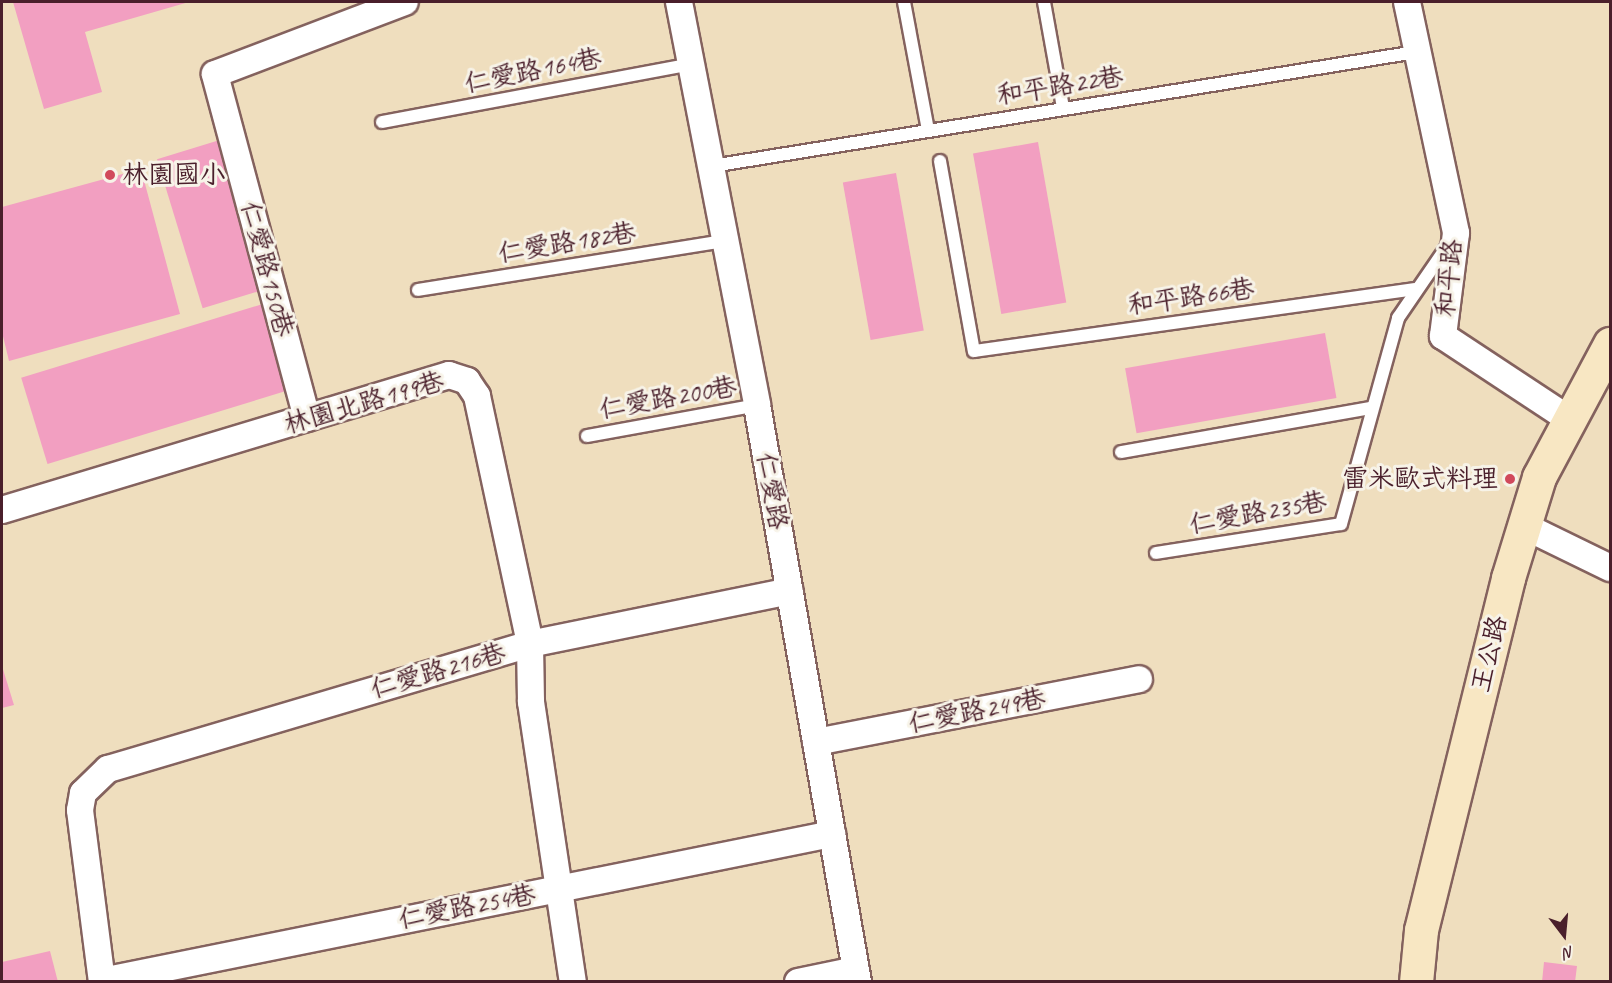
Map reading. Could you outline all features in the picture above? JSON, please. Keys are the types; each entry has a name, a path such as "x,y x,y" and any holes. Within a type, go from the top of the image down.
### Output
{"street":[{"name":"仁愛路150巷","path":"307,418 215,74 405,2"},
{"name":"仁愛路","path":"679,2 757,405 857,976"},
{"name":"和平路","path":"1407,2 1456,234 1443,336 1569,419"},
{"name":"王公路","path":"1416,981 1421,930 1524,526 1539,477 1611,344"},
{"name":"林園北路199巷","path":"2,510 449,375 467,381 477,396 530,644 531,702 557,889 573,981"},
{"path":"1524,526 1611,568"},
{"name":"仁愛路216巷","path":"102,981 80,842 83,793 94,778 108,769 530,644 790,591"},
{"name":"仁愛路249巷","path":"816,742 1139,679"},
{"name":"仁愛路254巷","path":"102,981 832,834"},
{"path":"798,981 857,976"}],"lane":[{"path":"904,2 928,130"},
{"path":"1046,2 1063,108"},
{"name":"和平路22巷","path":"712,166 1416,52"},
{"name":"仁愛路164巷","path":"382,122 691,64"},
{"name":"和平路66巷","path":"940,161 974,351 1415,289"},
{"name":"仁愛路235巷","path":"1156,553 1341,524 1370,408 1398,318 1415,289 1456,234"},
{"name":"仁愛路182巷","path":"418,290 724,241"},
{"name":"仁愛路200巷","path":"587,436 757,405"},
{"path":"1121,452 1370,408"}],"building":[{"path":"13,2 189,2 85,32 102,92 44,109"},
{"path":"223,139 269,288 203,308 157,159"},
{"path":"1038,142 1066,303 1001,314 973,153"},
{"path":"141,169 180,314 9,361 2,332 2,207"},
{"path":"896,173 924,331 871,340 843,182"},
{"path":"266,303 292,389 47,464 21,378"},
{"path":"1325,333 1336,398 1137,433 1125,368"},
{"path":"2,666 14,705 2,708"},
{"path":"50,951 58,982 2,982 2,962"},
{"path":"1544,962 1577,966 1575,982 1542,982"}],"place":[{"name":"林園國小","path":"110,175"},
{"name":"雷米歐式料理","path":"1510,479"}]}
